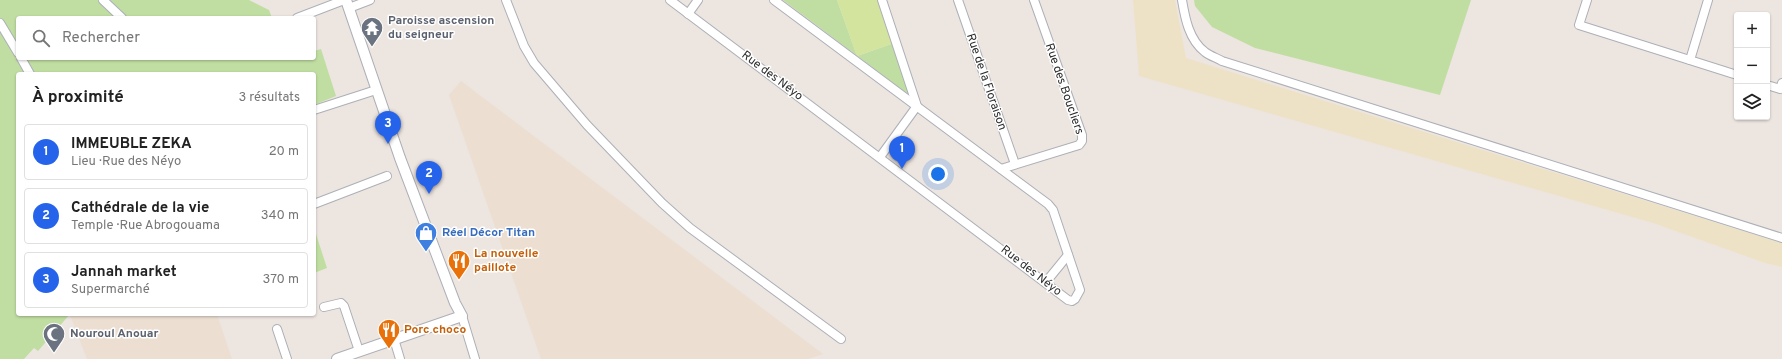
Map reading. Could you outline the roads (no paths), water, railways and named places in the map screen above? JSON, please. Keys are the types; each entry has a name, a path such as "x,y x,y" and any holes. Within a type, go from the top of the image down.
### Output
{"street":[{"path":"103,0 120,16"},
{"path":"304,16 346,3 370,0"},
{"path":"506,0 524,46 534,62 587,125 662,203 690,228 841,339"},
{"name":"Rue des Néyo","path":"670,0 1068,300 1072,301 1075,299 1080,290 1053,210 1048,204 774,0"},
{"path":"688,14 698,0"},
{"path":"880,158 917,106 882,0"},
{"name":"Rue de la Floraison","path":"958,0 1015,164"},
{"name":"Rue des Boucliers","path":"1000,169 1079,145 1082,141 1082,135 1034,0"},
{"path":"1182,0 1186,23 1193,36 1204,52 1222,61 1782,238"},
{"path":"1587,0 1579,25 1734,74"},
{"path":"1690,60 1708,0"},
{"path":"346,3 376,90 455,303 462,316 475,359"},
{"path":"0,23 16,49"},
{"path":"22,60 29,72"},
{"path":"1770,86 1780,89 1782,83"},
{"path":"316,109 376,90"},
{"path":"316,203 387,176"},
{"path":"1046,282 1068,256"},
{"path":"324,306 341,303 343,304 359,351"},
{"path":"337,359 462,316"},
{"path":"277,329 288,359"},
{"path":"394,339 400,359"}],"place":[{"name":"Paroisse ascension du seigneur","path":"372,48"},
{"name":"Jannah market","path":"388,144"},
{"name":"IMMEUBLE ZEKA","path":"902,169"},
{"name":"Cathédrale de la vie","path":"429,194"},
{"name":"Réel Décor Titan","path":"426,252"},
{"name":"La nouvelle paillote","path":"459,280"},
{"name":"Porc choco","path":"389,350"},
{"name":"Nouroul Anouar","path":"54,354"}]}
